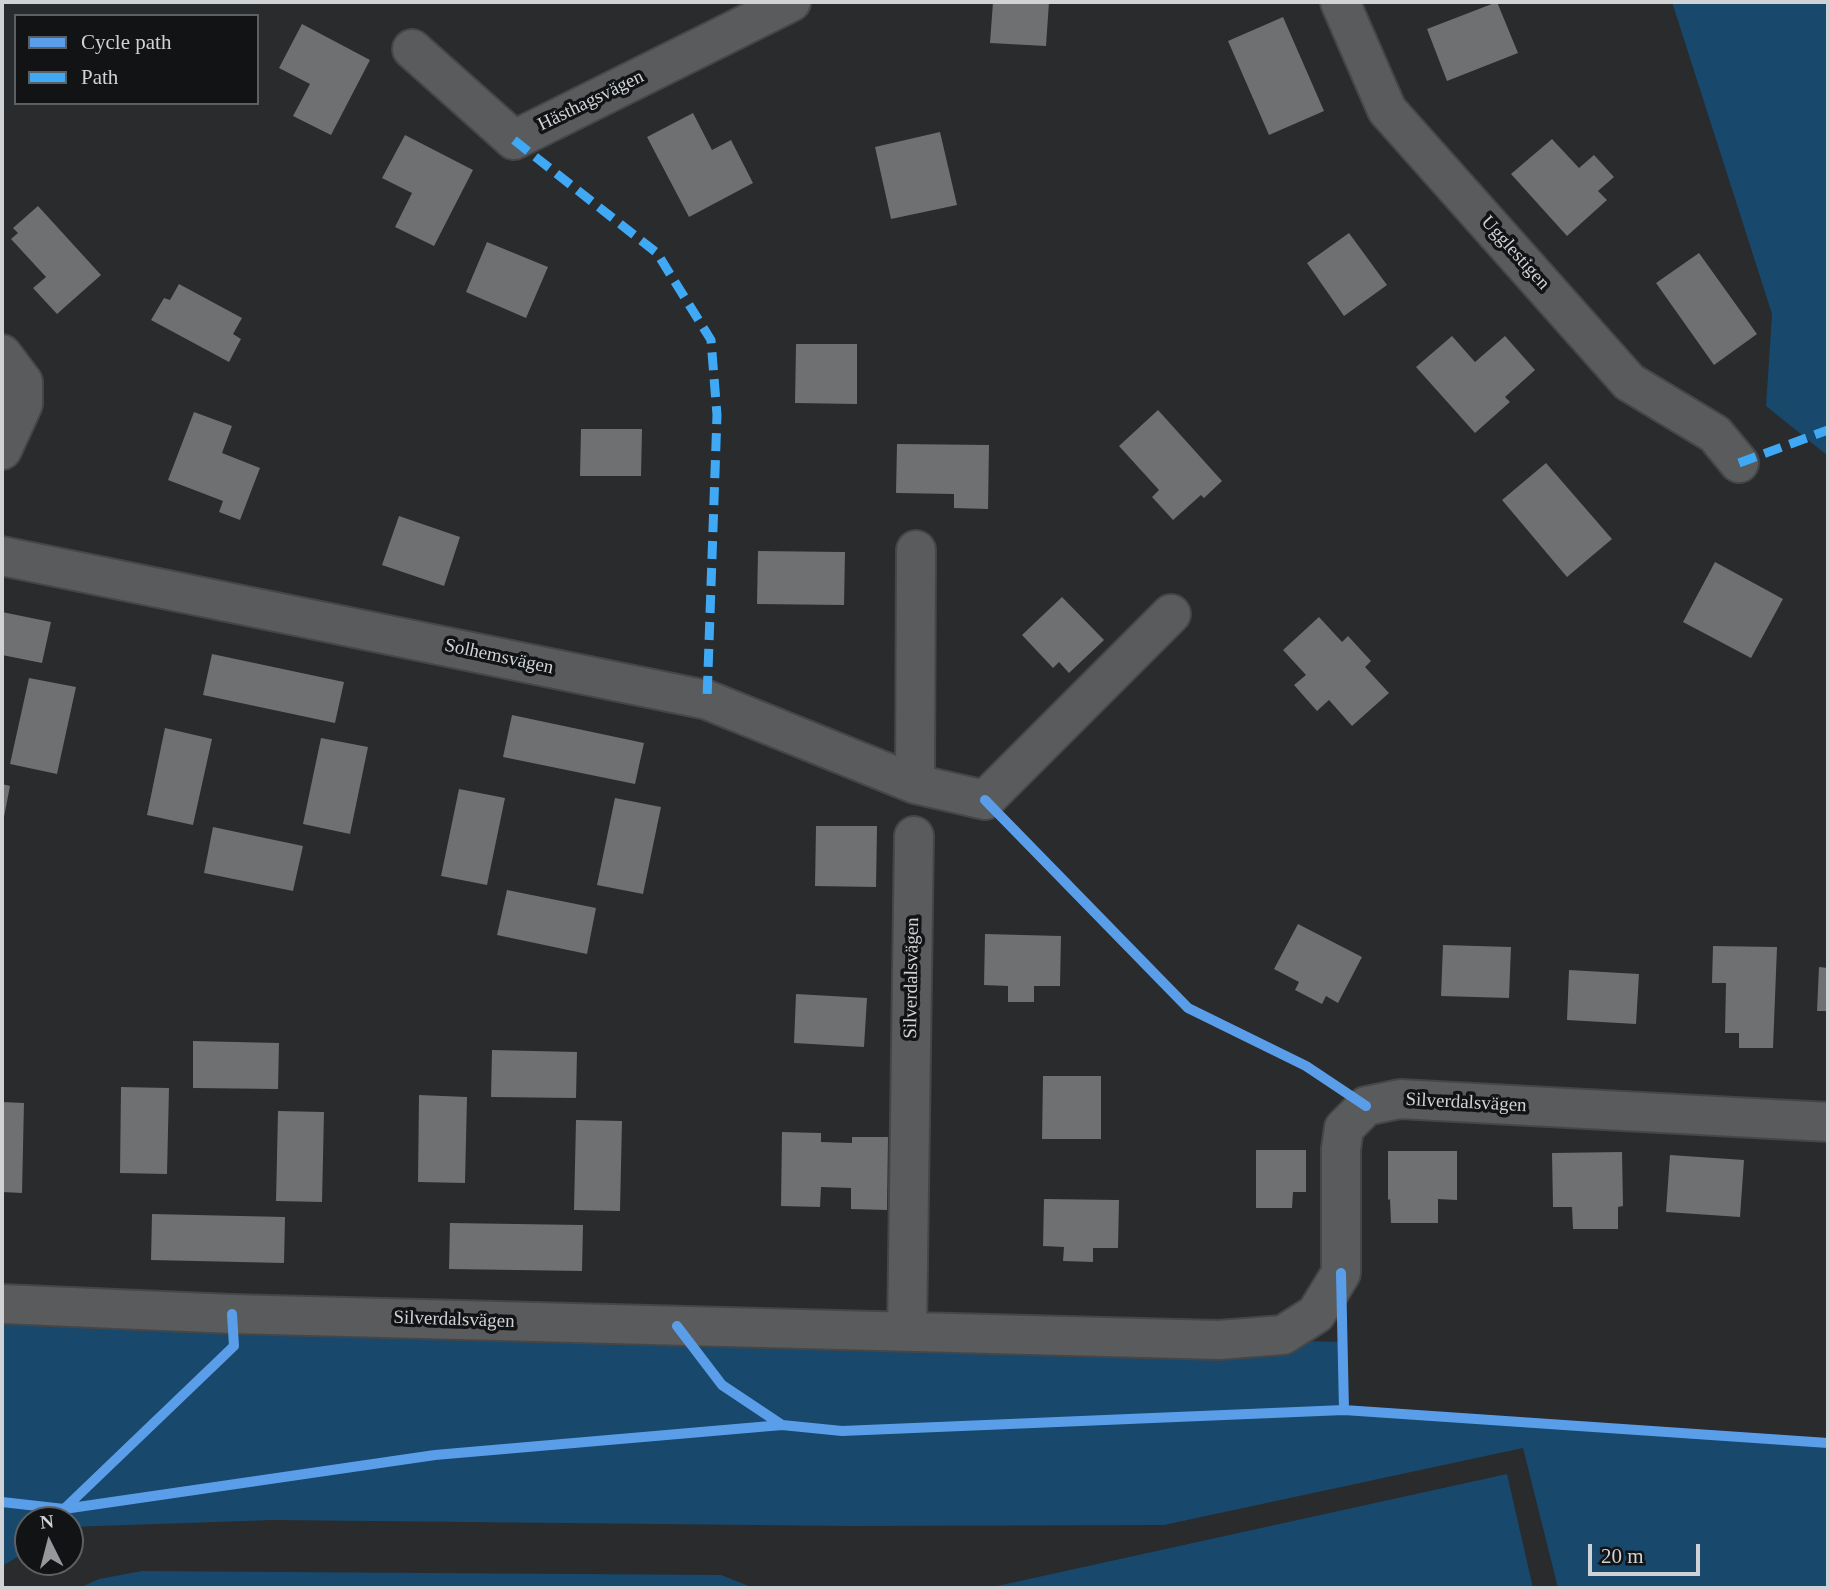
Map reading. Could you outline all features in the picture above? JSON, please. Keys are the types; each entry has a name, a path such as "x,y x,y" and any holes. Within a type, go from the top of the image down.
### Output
{"street":[{"name":"Hästhagsvägen","path":"412,48 513,140 791,2"},
{"name":"Ugglestigen","path":"1339,2 1387,110 1629,382 1715,435 1739,463"},
{"path":"2,354 23,382 23,404 2,450"},
{"path":"915,784 916,550"},
{"name":"Solhemsvägen","path":"2,556 707,700 915,784 985,800 1171,614"},
{"name":"Silverdalsvägen","path":"907,1331 914,836"},
{"name":"Silverdalsvägen","path":"2,1304 232,1314 1219,1339 1283,1335 1316,1314 1341,1273 1341,1149 1344,1128 1366,1106 1400,1099 1828,1122"}],"shaded area":[{"path":"1672,2 1828,2 1828,456 1766,406 1772,314"},
{"path":"2,1304 1342,1342 1344,1410 1828,1443 1828,1588 1558,1588 1523,1448 1164,1525 850,1526 273,1520 84,1527 84,1506 14,1506 14,1559 2,1566"},
{"path":"1507,1474 1533,1588 988,1588"},
{"path":"142,1571 721,1575 754,1588 79,1588 99,1579"}],"building":[{"path":"993,2 1049,2 1046,46 990,43"},
{"path":"1497,2 1518,53 1447,81 1427,29"},
{"path":"1283,17 1324,111 1269,135 1228,41"},
{"path":"302,24 370,60 331,135 293,116 310,84 279,68"},
{"path":"693,113 712,150 731,140 753,183 689,217 647,137"},
{"path":"940,132 957,205 891,219 875,147"},
{"path":"405,135 473,170 434,246 395,227 412,193 382,178"},
{"path":"1552,139 1579,168 1594,155 1614,177 1598,191 1607,200 1567,236 1511,174"},
{"path":"38,206 101,275 57,314 33,288 46,277 11,239 18,233 13,228"},
{"path":"1349,233 1387,285 1344,316 1307,263"},
{"path":"487,242 548,267 526,318 466,292"},
{"path":"1699,253 1757,334 1714,365 1656,283"},
{"path":"179,284 242,318 233,334 241,339 229,362 151,320 164,298 170,300"},
{"path":"1452,336 1475,362 1505,336 1535,370 1505,397 1510,402 1475,433 1416,367"},
{"path":"796,344 857,344 857,404 795,403"},
{"path":"1158,410 1222,481 1204,498 1201,495 1173,520 1152,497 1159,490 1119,446"},
{"path":"194,412 232,426 222,453 260,468 240,520 219,512 223,501 168,480"},
{"path":"581,429 642,429 641,476 580,476"},
{"path":"897,444 989,445 988,509 954,508 954,494 896,493"},
{"path":"1546,463 1612,539 1567,577 1502,500"},
{"path":"399,516 460,537 444,586 382,565"},
{"path":"758,551 845,552 844,605 757,604"},
{"path":"1715,562 1783,599 1751,658 1683,622"},
{"path":"1062,597 1104,640 1069,673 1059,662 1053,668 1022,635"},
{"path":"2,612 51,622 42,663 2,655"},
{"path":"1319,617 1342,642 1348,636 1371,661 1365,667 1389,693 1352,726 1329,700 1317,711 1294,685 1306,675 1283,650"},
{"path":"212,654 344,682 335,723 203,695"},
{"path":"29,678 76,687 57,774 10,764"},
{"path":"512,715 644,743 635,784 503,757"},
{"path":"165,728 212,739 193,825 147,815"},
{"path":"321,738 368,747 350,834 303,824"},
{"path":"2,784 10,786 3,822 2,822"},
{"path":"459,789 505,798 487,885 441,876"},
{"path":"615,798 661,807 643,894 597,885"},
{"path":"816,826 877,826 876,887 815,886"},
{"path":"213,827 303,846 293,891 204,873"},
{"path":"507,890 596,908 587,954 497,935"},
{"path":"1298,924 1362,957 1338,1003 1326,996 1322,1004 1295,990 1299,982 1274,969"},
{"path":"985,934 1061,936 1060,986 1034,986 1034,1002 1008,1002 1008,986 984,985"},
{"path":"1443,945 1511,947 1509,998 1441,996"},
{"path":"1713,946 1777,947 1773,1048 1739,1048 1739,1033 1725,1033 1726,983 1712,983"},
{"path":"1819,967 1828,968 1828,1011 1817,1011"},
{"path":"1569,970 1639,974 1636,1024 1567,1020"},
{"path":"796,994 867,998 864,1047 794,1043"},
{"path":"193,1041 279,1043 278,1089 193,1088"},
{"path":"492,1050 577,1052 576,1098 491,1097"},
{"path":"1043,1076 1101,1076 1101,1139 1042,1139"},
{"path":"121,1087 169,1088 167,1174 120,1173"},
{"path":"419,1095 467,1097 465,1183 418,1182"},
{"path":"2,1102 24,1103 22,1193 2,1192"},
{"path":"278,1111 324,1112 322,1202 276,1201"},
{"path":"576,1120 622,1121 620,1211 574,1210"},
{"path":"782,1132 821,1133 821,1142 852,1143 852,1137 888,1137 887,1210 851,1209 851,1188 821,1187 820,1207 781,1206"},
{"path":"1256,1150 1306,1150 1306,1192 1293,1192 1292,1208 1256,1208"},
{"path":"1388,1151 1457,1151 1457,1200 1438,1199 1438,1223 1391,1223"},
{"path":"1622,1152 1623,1206 1618,1207 1618,1229 1573,1229 1572,1207 1553,1207 1552,1153"},
{"path":"1670,1155 1744,1160 1740,1217 1666,1212"},
{"path":"1044,1199 1119,1200 1118,1248 1093,1248 1093,1262 1063,1261 1064,1247 1043,1246"},
{"path":"152,1214 285,1217 284,1263 151,1260"},
{"path":"450,1223 583,1225 582,1271 449,1269"}],"marked path":[{"path":"514,140 657,253 711,340 717,415 707,700"},
{"path":"1739,463 1828,430"}],"cycle path":[{"path":"985,800 1188,1008 1306,1066 1366,1106"},
{"path":"1341,1273 1344,1410"},
{"path":"2,1502 64,1509 234,1346 232,1314"},
{"path":"677,1326 722,1385 782,1425"},
{"path":"84,1506 435,1455 782,1425 842,1431 1344,1410 1828,1443"}]}
